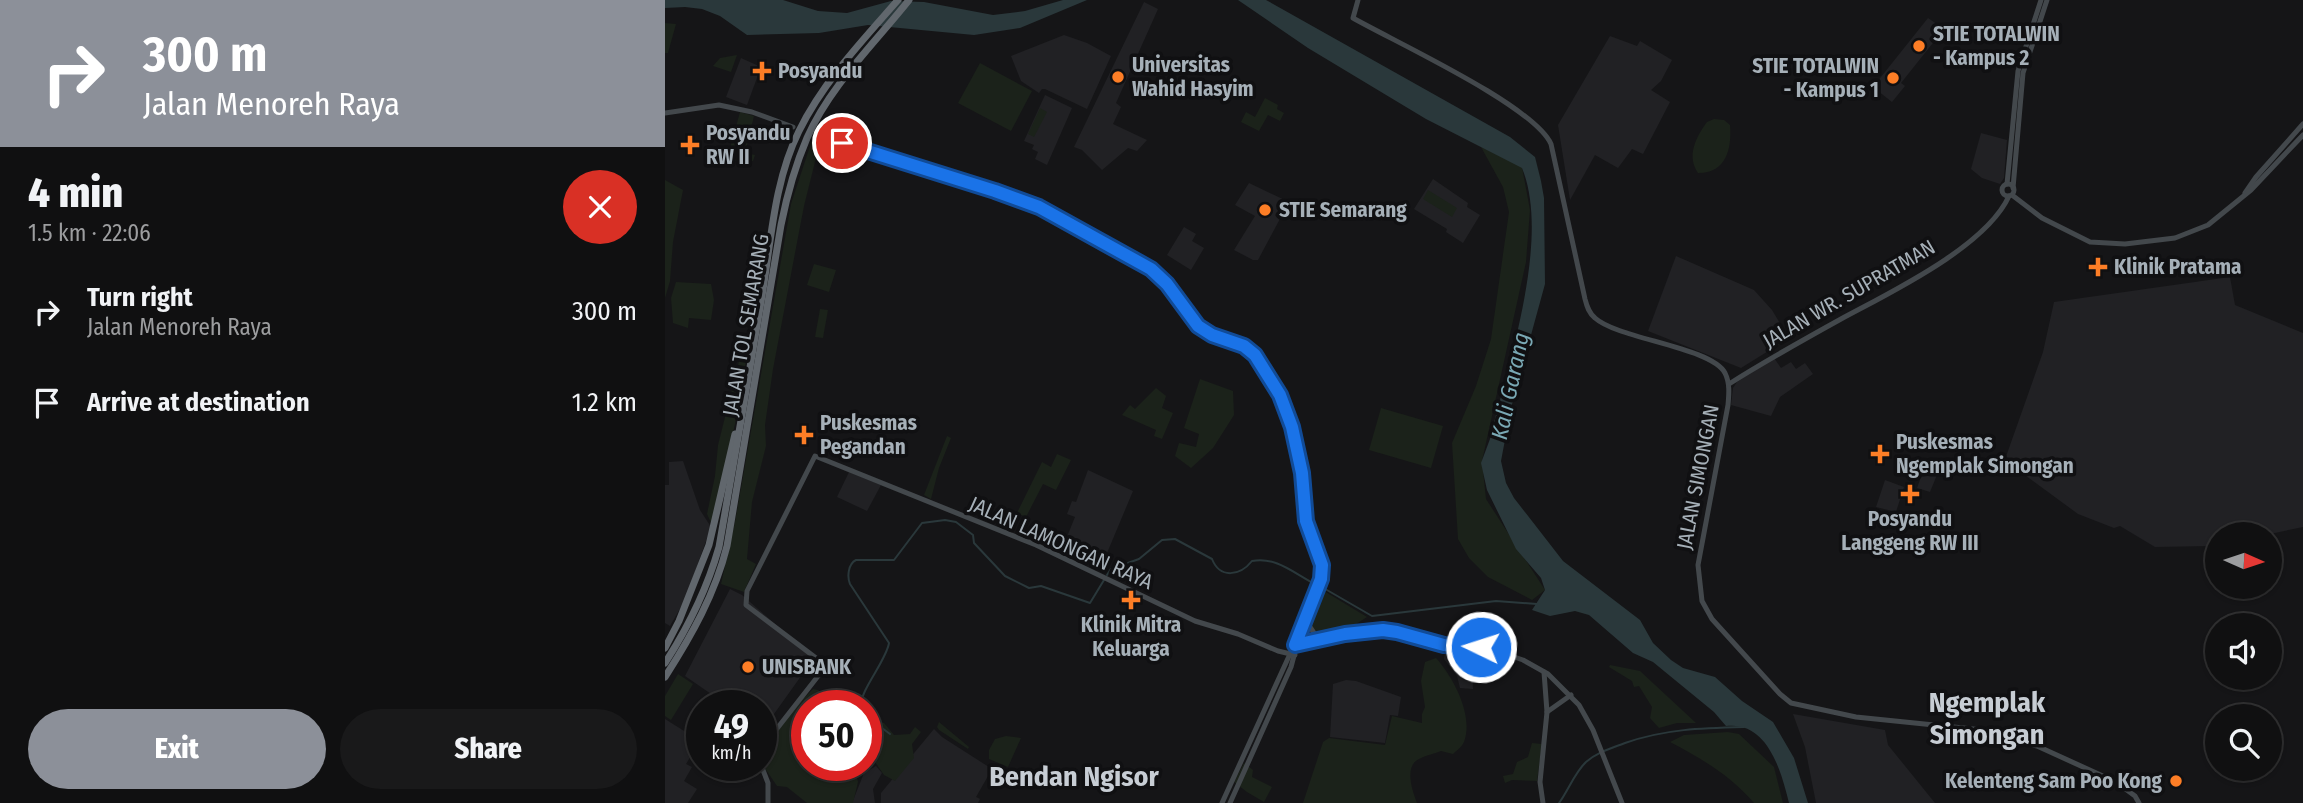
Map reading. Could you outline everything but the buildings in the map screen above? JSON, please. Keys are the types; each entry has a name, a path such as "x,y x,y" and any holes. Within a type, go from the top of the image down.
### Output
{"highway":[{"name":"JALAN TOL SEMARANG","path":"665,663 686,631 713,571 719,547 787,158 806,117 837,72 898,0"},
{"name":"JALAN TOL SEMARANG","path":"665,677 694,632 722,568 790,181 813,127 844,78 909,0"},
{"path":"665,648 688,601 709,545 748,380"}],"main road":[{"name":"JALAN SIMONGAN","path":"1358,0 1353,18 1468,80 1542,130 1551,144 1585,299 1591,314 1600,322 1716,363 1723,370 1729,384 1728,405 1698,565 1700,593 1712,619 1780,694 1791,703 1843,714 1983,730 2014,739 2116,782 2135,796 2139,803"},
{"path":"2041,0 2020,72 2007,184 2002,193 2058,227 2090,242 2118,244 2183,236 2208,225 2255,187 2303,135"},
{"path":"2010,196 2013,188 2020,72 2047,0"},
{"path":"665,113 719,105 752,112 793,127"},
{"path":"2245,193 2303,124"},
{"path":"818,134 1039,207 1151,269 1173,292 1198,326 1250,351 1260,361 1280,395 1292,427 1302,473 1306,521 1322,565 1320,581 1293,651 1230,803"},
{"path":"2007,184 2013,188"},
{"name":"JALAN WR. SUPRATMAN","path":"1729,384 1772,356 1919,277 1979,234 2010,196"},
{"name":"JALAN LAMONGAN RAYA","path":"777,729 822,671 820,661 746,605 747,591 815,456 931,501 1100,574 1195,621 1238,634 1278,652 1293,651"},
{"path":"1304,618 1318,639"},
{"path":"1293,651 1318,639 1383,630 1444,645 1481,647 1511,654 1544,672 1571,695 1588,721 1622,803"},
{"path":"1543,803 1540,770 1547,712 1544,672"},
{"path":"1547,712 1571,695"},
{"path":"1222,803 1266,716"},
{"path":"767,781 768,803"}],"shaded area":[{"name":"Universitas Wahid Hasyim","path":"1144,2 1158,9 1116,103 1121,107 1113,124 1147,140 1137,151 1128,148 1102,170 1082,150 1074,147"},
{"path":"1928,18 1944,29 1901,83 1905,86 1892,102 1873,87"},
{"path":"665,23 676,24 668,53 665,53"},
{"path":"1064,35 1111,56 1087,109 1045,89 1039,93 1021,81 1011,56"},
{"path":"1610,36 1637,46 1640,41 1672,60 1661,81 1651,90 1670,102 1643,154 1632,149 1618,168 1595,155 1570,200 1558,125"},
{"path":"737,55 731,72 713,66 720,58"},
{"path":"741,58 761,67 747,105 726,97"},
{"path":"980,63 1032,91 1011,131 958,103"},
{"path":"1045,95 1072,108 1047,165 1035,159 1038,152 1032,149 1034,145 1024,141"},
{"path":"1265,98 1278,105 1277,109 1284,113 1280,121 1268,115 1259,131 1241,122 1246,112 1255,117"},
{"path":"1040,108 1047,112 1034,137 1028,134"},
{"path":"740,112 754,116 745,153 755,155 753,161 725,161 726,150 730,148"},
{"path":"1714,119 1724,120 1730,125 1728,151 1715,169 1698,173 1694,167 1694,147 1707,122"},
{"path":"1981,133 2007,140 2004,178 2000,184 1982,178 1971,169"},
{"path":"812,140 820,142 804,206 773,369 765,425 766,446 752,502 747,559 756,564 744,592 721,584 735,522 791,204"},
{"path":"1481,147 1522,167 1530,210 1526,262 1482,461 1486,499 1545,590 1532,600 1488,577 1469,558 1458,539 1452,443 1476,386 1491,339 1509,212 1503,187"},
{"path":"1433,179 1468,203 1467,207 1480,215 1463,243 1446,232 1447,229 1414,209"},
{"path":"665,180 683,190 673,242 670,281 665,298"},
{"name":"STIE Semarang","path":"1249,183 1289,202 1258,260 1234,250 1255,216 1235,205"},
{"path":"1428,190 1457,208 1452,217 1423,199"},
{"path":"1184,227 1196,234 1192,241 1204,248 1191,270 1167,255"},
{"path":"1676,256 1754,290 1772,310 1787,335 1786,340 1741,368 1648,331"},
{"path":"814,264 836,270 829,292 807,285"},
{"path":"2230,277 2235,305 2303,333 2303,527 2282,531 2282,522 2205,522 2205,546 2155,547 2120,526 2114,528 2078,514 2022,473 2003,465 2043,352 2054,302"},
{"path":"676,282 711,284 714,300 711,320 689,318 688,328 673,323 671,298"},
{"path":"820,309 828,310 823,338 815,337"},
{"path":"751,332 735,424 712,525 707,514 718,445 745,337"},
{"path":"1774,358 1781,368 1791,362 1796,369 1805,363 1813,374 1780,397 1771,416 1731,405 1733,388 1737,382"},
{"path":"1200,379 1233,391 1234,415 1213,448 1191,468 1175,456 1179,443 1196,447 1199,434 1184,428"},
{"path":"1156,388 1166,396 1162,408 1173,413 1162,439 1154,436 1156,430 1122,415 1130,405 1135,409"},
{"path":"1381,408 1443,426 1431,468 1369,450"},
{"path":"947,436 951,438 931,499 924,495"},
{"path":"1057,454 1071,460 1056,490 1043,484 1026,517 1017,513 1042,462 1051,467"},
{"path":"683,461 700,510 711,527 685,600 670,626 665,623 665,485 669,485 669,462"},
{"path":"1926,463 1938,467 1939,470 1930,492 1917,488"},
{"path":"1088,470 1133,491 1102,565 1062,549 1075,517 1067,514 1072,501 1076,502"},
{"path":"849,472 881,485 867,511 837,497"},
{"path":"1885,480 1904,487 1896,512 1876,507"},
{"path":"1319,588 1367,617 1353,626 1317,632 1310,621 1309,611"},
{"name":"UNISBANK","path":"730,589 742,595 814,658 777,710 777,690 705,690 685,676"},
{"path":"1445,652 1472,653 1473,689 1460,688 1457,676 1444,659"},
{"path":"1436,658 1449,675 1460,697 1466,731 1463,744 1453,754 1441,751 1414,762 1410,773 1417,803 1303,803 1323,742 1329,738 1385,745 1392,716 1422,723 1425,707 1421,681 1425,662"},
{"path":"1610,665 1640,671 1696,723 1677,723 1659,728 1650,718 1652,707 1639,686 1634,687 1632,681 1609,667"},
{"path":"678,674 693,684 689,690 686,690 686,695 671,720 665,716 665,696"},
{"path":"1346,680 1401,697 1398,716 1390,715 1385,743 1330,737 1333,684"},
{"path":"790,714 791,781 858,781 853,803 807,803 787,787 777,786 774,781 777,781 777,731"},
{"path":"1793,714 1885,730 1888,745 1935,803 1816,803 1805,747"},
{"path":"665,719 686,732 684,781 697,789 688,803 665,803"},
{"path":"939,722 969,747 968,749 939,730"},
{"path":"882,723 894,735 910,734 915,727 921,732 912,744 914,758 895,781 884,775"},
{"path":"934,729 992,769 976,797 980,799 978,803 881,803 881,793"},
{"path":"1728,732 1739,734 1774,767 1783,803 1754,803 1715,768 1670,742 1684,735"},
{"path":"1006,736 1021,738 1008,767 989,759 989,750 995,739"},
{"path":"1532,743 1542,744 1537,781 1512,780 1505,783 1503,776 1513,774 1517,762 1528,757"},
{"path":"1244,763 1253,770 1252,777 1272,787 1264,802 1234,782"},
{"path":"861,781 878,781 873,789 875,803 852,803"}],"water":[{"path":"665,0 783,0 818,11 847,13 891,1 924,2 993,15 1025,11 1063,0 1087,0 1020,28 974,35 868,25 819,33 747,35 720,16 702,9 665,8"},
{"name":"Kali Garang","path":"1238,0 1266,0 1510,137 1535,157 1544,198 1545,284 1511,408 1501,461 1506,483 1514,498 1563,561 1640,620 1653,643 1671,660 1683,668 1715,677 1742,701 1773,722 1794,758 1808,803 1789,803 1777,763 1762,740 1752,731 1726,726 1714,712 1653,662 1633,653 1589,615 1575,611 1550,616 1532,610 1545,590 1541,578 1516,549 1487,490 1481,463 1490,439 1524,302 1532,230 1530,197 1522,168 1426,119 1308,48"}],"waterway":[{"path":"866,690 889,643 850,584 850,568 856,560 894,560 922,523 945,520 956,522 973,535 974,543 1005,576 1029,588 1041,586 1090,603 1104,580"},
{"path":"1107,575 1111,569 1139,559 1162,540 1175,539 1212,559 1220,570 1225,572 1242,570 1252,561 1269,561 1315,584"},
{"path":"1320,586 1372,616 1496,601 1537,604"},
{"path":"1559,803 1582,766 1605,751 1640,738 1669,732 1744,727"},
{"path":"882,728 890,734"}],"place":[{"name":"STIE TOTALWIN - Kampus 2","path":"1919,46"},
{"name":"Posyandu","path":"762,71"},
{"name":"Universitas Wahid Hasyim","path":"1118,77"},
{"name":"STIE TOTALWIN - Kampus 1","path":"1893,78"},
{"name":"Posyandu RW II","path":"690,145"},
{"name":"STIE Semarang","path":"1265,210"},
{"name":"Klinik Pratama","path":"2098,267"},
{"name":"Puskesmas Pegandan","path":"804,435"},
{"name":"Puskesmas Ngemplak Simongan","path":"1880,454"},
{"name":"Posyandu Langgeng RW III","path":"1910,494"},
{"name":"Klinik Mitra Keluarga","path":"1131,600"},
{"name":"UNISBANK","path":"748,667"},
{"name":"Kelenteng Sam Poo Kong","path":"2176,781"}],"district":[{"name":"Ngemplak Simongan","path":"1987,718"},
{"name":"Bendan Ngisor","path":"1074,776"}],"route":[{"path":"842,143 1039,207 1151,269 1167,284 1198,326 1212,335 1244,346 1255,355 1280,395 1292,427 1302,473 1306,521 1322,565 1321,579 1295,645 1345,634 1383,630 1444,645 1481,647"}]}
